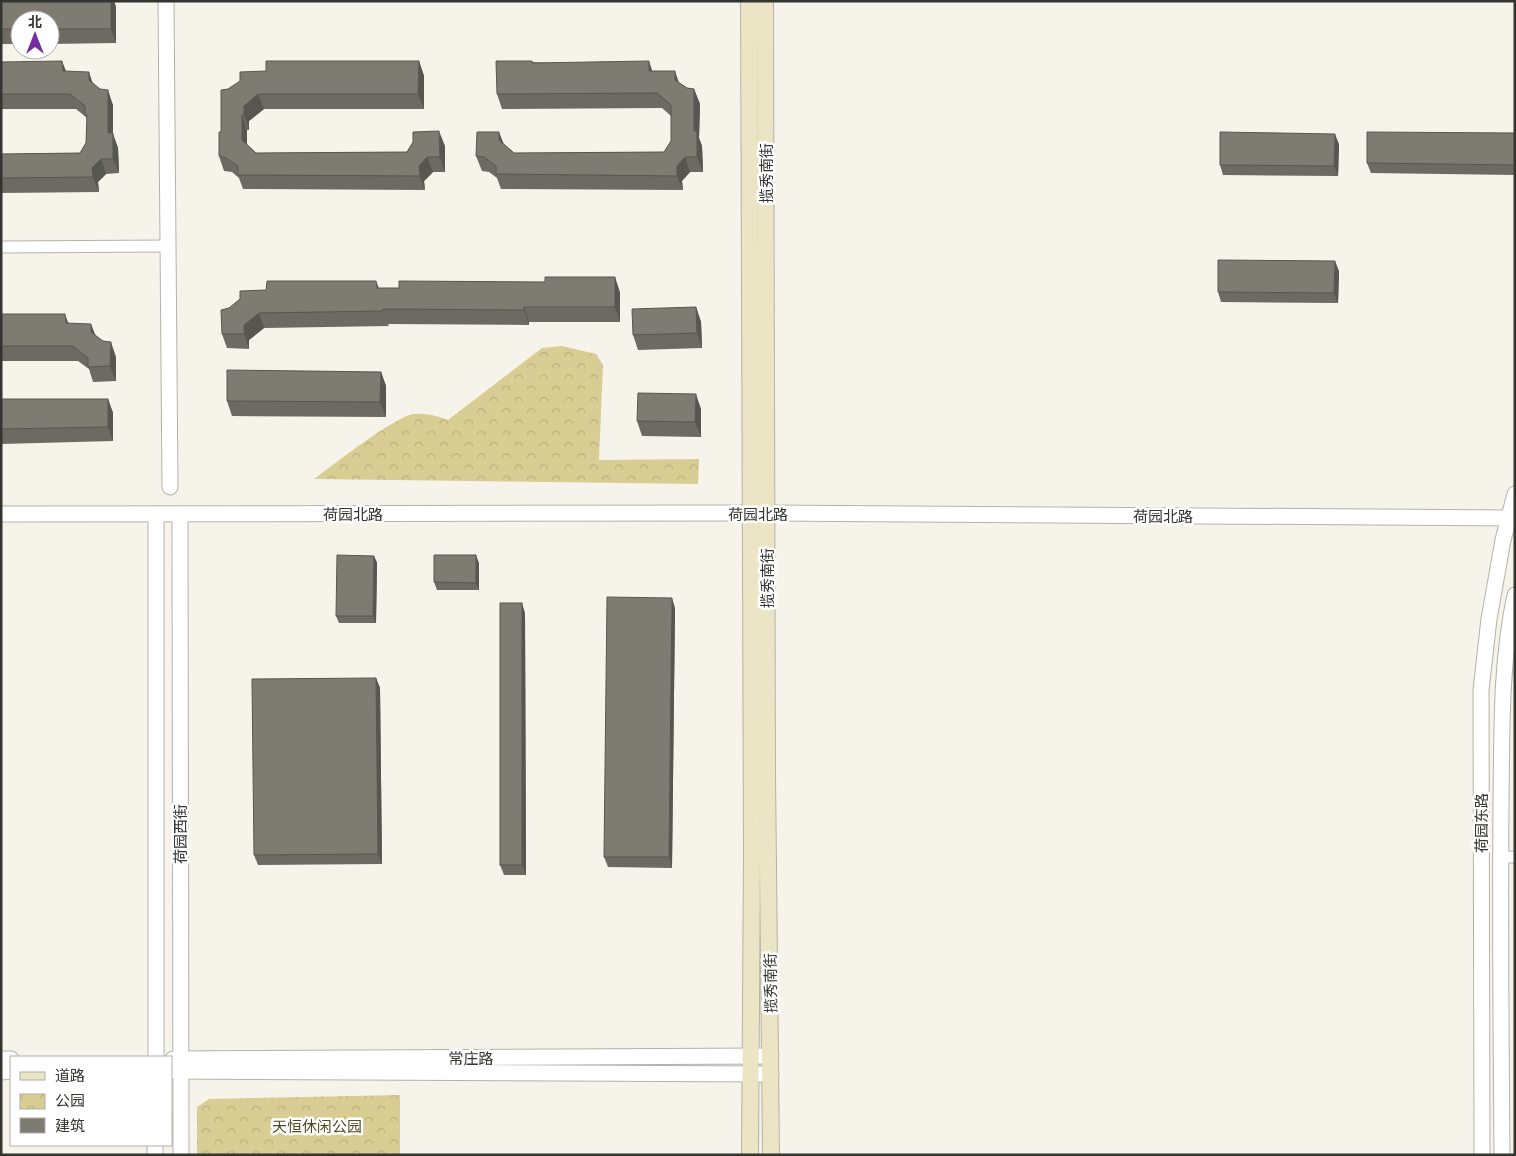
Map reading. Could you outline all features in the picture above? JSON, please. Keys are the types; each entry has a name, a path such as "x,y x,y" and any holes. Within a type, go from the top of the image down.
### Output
{"main road":[{"name":"揽秀南街","path":"748,1 752,844 750,1155"},
{"name":"揽秀南街","path":"765,1 771,1155"}],"street":[{"path":"166,1 170,487"},
{"path":"1,247 168,246"},
{"name":"荷园东路","path":"1482,1155 1481,690 1489,619 1503,540 1512,518 1515,494"},
{"name":"荷园北路","path":"1,514 767,513 1512,518"},
{"name":"荷园西街","path":"156,514 156,1056"},
{"name":"荷园西街","path":"180,514 176,1065 181,1155"},
{"name":"荷园东路","path":"1502,1155 1508,857 1503,693 1507,642 1515,595"},
{"name":"常庄路","path":"176,1065 771,1056"},
{"name":"常庄路","path":"176,1065 771,1074"}],"green space":[{"path":"562,346 596,354 603,365 599,460 699,459 698,484 314,479 393,423 414,414 431,415 448,420 542,348"},
{"name":"天恒休闲公园","path":"400,1095 400,1155 197,1155 197,1107 209,1099"}],"building":[{"path":"1,1 111,1 111,29 60,29 60,10 10,10 10,29 1,29"},
{"path":"62,61 63,71 89,72 89,80 100,89 108,90 108,133 113,133 113,159 101,159 92,168 93,177 1,178 1,154 80,153 86,143 87,115 85,115 85,106 70,94 1,94 1,62"},
{"path":"266,61 419,61 418,94 258,94 244,106 244,115 242,115 242,140 256,153 407,152 413,142 413,132 439,131 440,157 427,157 419,166 420,176 238,175 238,166 219,156 221,90 228,89 240,81 240,72 266,71"},
{"path":"496,61 532,61 532,63 649,61 649,71 675,71 675,80 687,88 694,89 694,131 697,131 697,157 685,157 677,166 677,176 496,174 496,166 484,157 476,156 477,132 499,132 499,140 514,153 664,152 671,141 671,105 657,93 497,94"},
{"path":"1220,132 1335,134 1334,166 1220,165"},
{"path":"1367,132 1515,133 1515,165 1367,163"},
{"path":"1218,260 1335,261 1334,293 1218,292"},
{"path":"545,277 615,277 615,307 524,307 524,310 383,309 383,311 259,313 244,325 244,334 222,334 221,310 229,308 240,299 240,291 266,290 267,281 376,281 377,288 399,288 399,281 545,282"},
{"path":"696,307 697,333 633,335 632,309"},
{"path":"1,314 65,314 66,323 91,324 91,332 103,341 111,342 110,366 88,367 88,358 73,346 1,346"},
{"path":"227,370 381,372 380,402 227,401"},
{"path":"638,393 696,394 695,422 637,421"},
{"path":"1,399 108,399 108,427 1,429"},
{"path":"337,555 374,556 373,616 336,616"},
{"path":"434,555 476,555 476,583 434,582"},
{"path":"607,597 672,598 669,857 604,857"},
{"path":"500,603 522,603 522,865 500,865"},
{"path":"376,678 378,854 254,855 252,679"}]}
